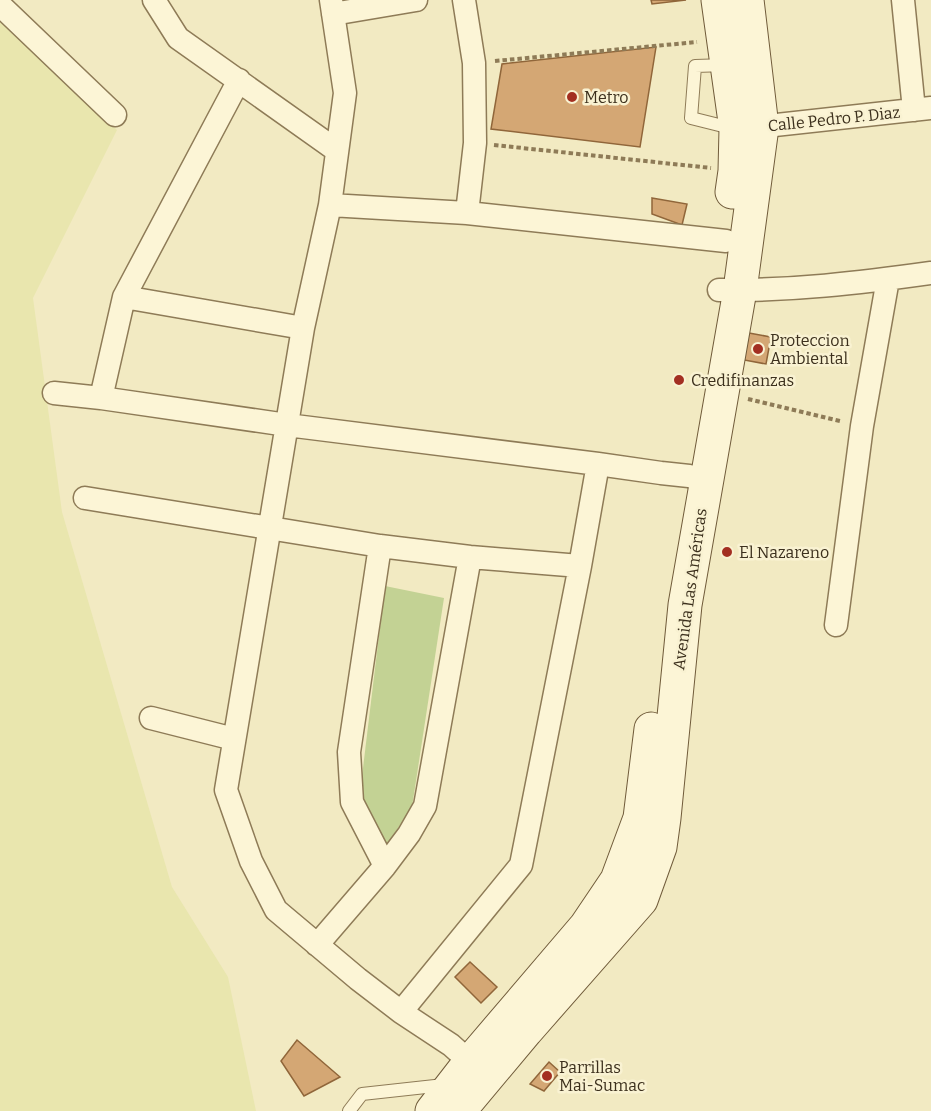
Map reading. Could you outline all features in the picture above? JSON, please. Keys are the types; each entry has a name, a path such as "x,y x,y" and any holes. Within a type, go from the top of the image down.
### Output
{"main road":[{"name":"Avenida Las Américas","path":"432,1111 526,1031 641,900 660,847 698,478 692,449 729,290 726,241 735,171 749,128 726,52 718,0"},
{"name":"Avenida Las Américas","path":"461,1086 586,926 617,880 640,818 667,600 721,393 729,290 749,128 747,0"}],"street":[{"path":"154,0 178,38 336,150"},
{"path":"416,0 332,7 345,93 330,205 303,328 226,790 251,861 276,910 358,979 401,1012 451,1045 461,1086"},
{"path":"464,0 474,63 475,143 467,213"},
{"path":"903,0 922,109"},
{"path":"0,5 115,115"},
{"path":"101,398 124,297 239,80"},
{"name":"Calle Pedro P. Diaz","path":"749,128 922,109"},
{"path":"330,205 467,213 726,241"},
{"path":"729,290 807,288 931,273"},
{"path":"836,625 862,426 888,279"},
{"path":"124,297 303,328"},
{"path":"54,393 698,478"},
{"path":"401,1012 521,865 598,464"},
{"path":"85,498 380,546 580,566"},
{"path":"380,546 349,752 352,802 385,866"},
{"path":"317,945 385,866 409,834 425,806 470,556"},
{"path":"151,718 234,739"}],"lane":[{"path":"726,52 695,66 691,118 749,128"},
{"path":"349,1111 362,1094 461,1086"}],"path":[{"path":"474,63 726,52"},
{"path":"475,143 735,171"},
{"path":"721,393 862,426"}],"shaded area":[{"path":"0,21 117,130 33,298 62,512 172,887 228,977 256,1111 0,1111"}],"green space":[{"path":"385,586 444,598 412,807 382,852 359,801"}],"building":[{"path":"651,0 686,0 652,4"},
{"name":"Metro","path":"656,47 640,147 491,129 502,64"},
{"path":"652,198 687,204 682,225 652,214"},
{"name":"Proteccion Ambiental","path":"749,333 771,337 766,364 744,360"},
{"path":"470,962 497,987 481,1003 455,977"},
{"path":"297,1040 340,1077 304,1096 281,1061"},
{"path":"549,1062 560,1072 544,1091 530,1084"}],"place":[{"name":"Metro","path":"572,97"},
{"name":"Proteccion Ambiental","path":"758,349"},
{"name":"Credifinanzas","path":"679,380"},
{"name":"El Nazareno","path":"727,552"},
{"name":"Parrillas Mai-Sumac","path":"547,1076"}]}
